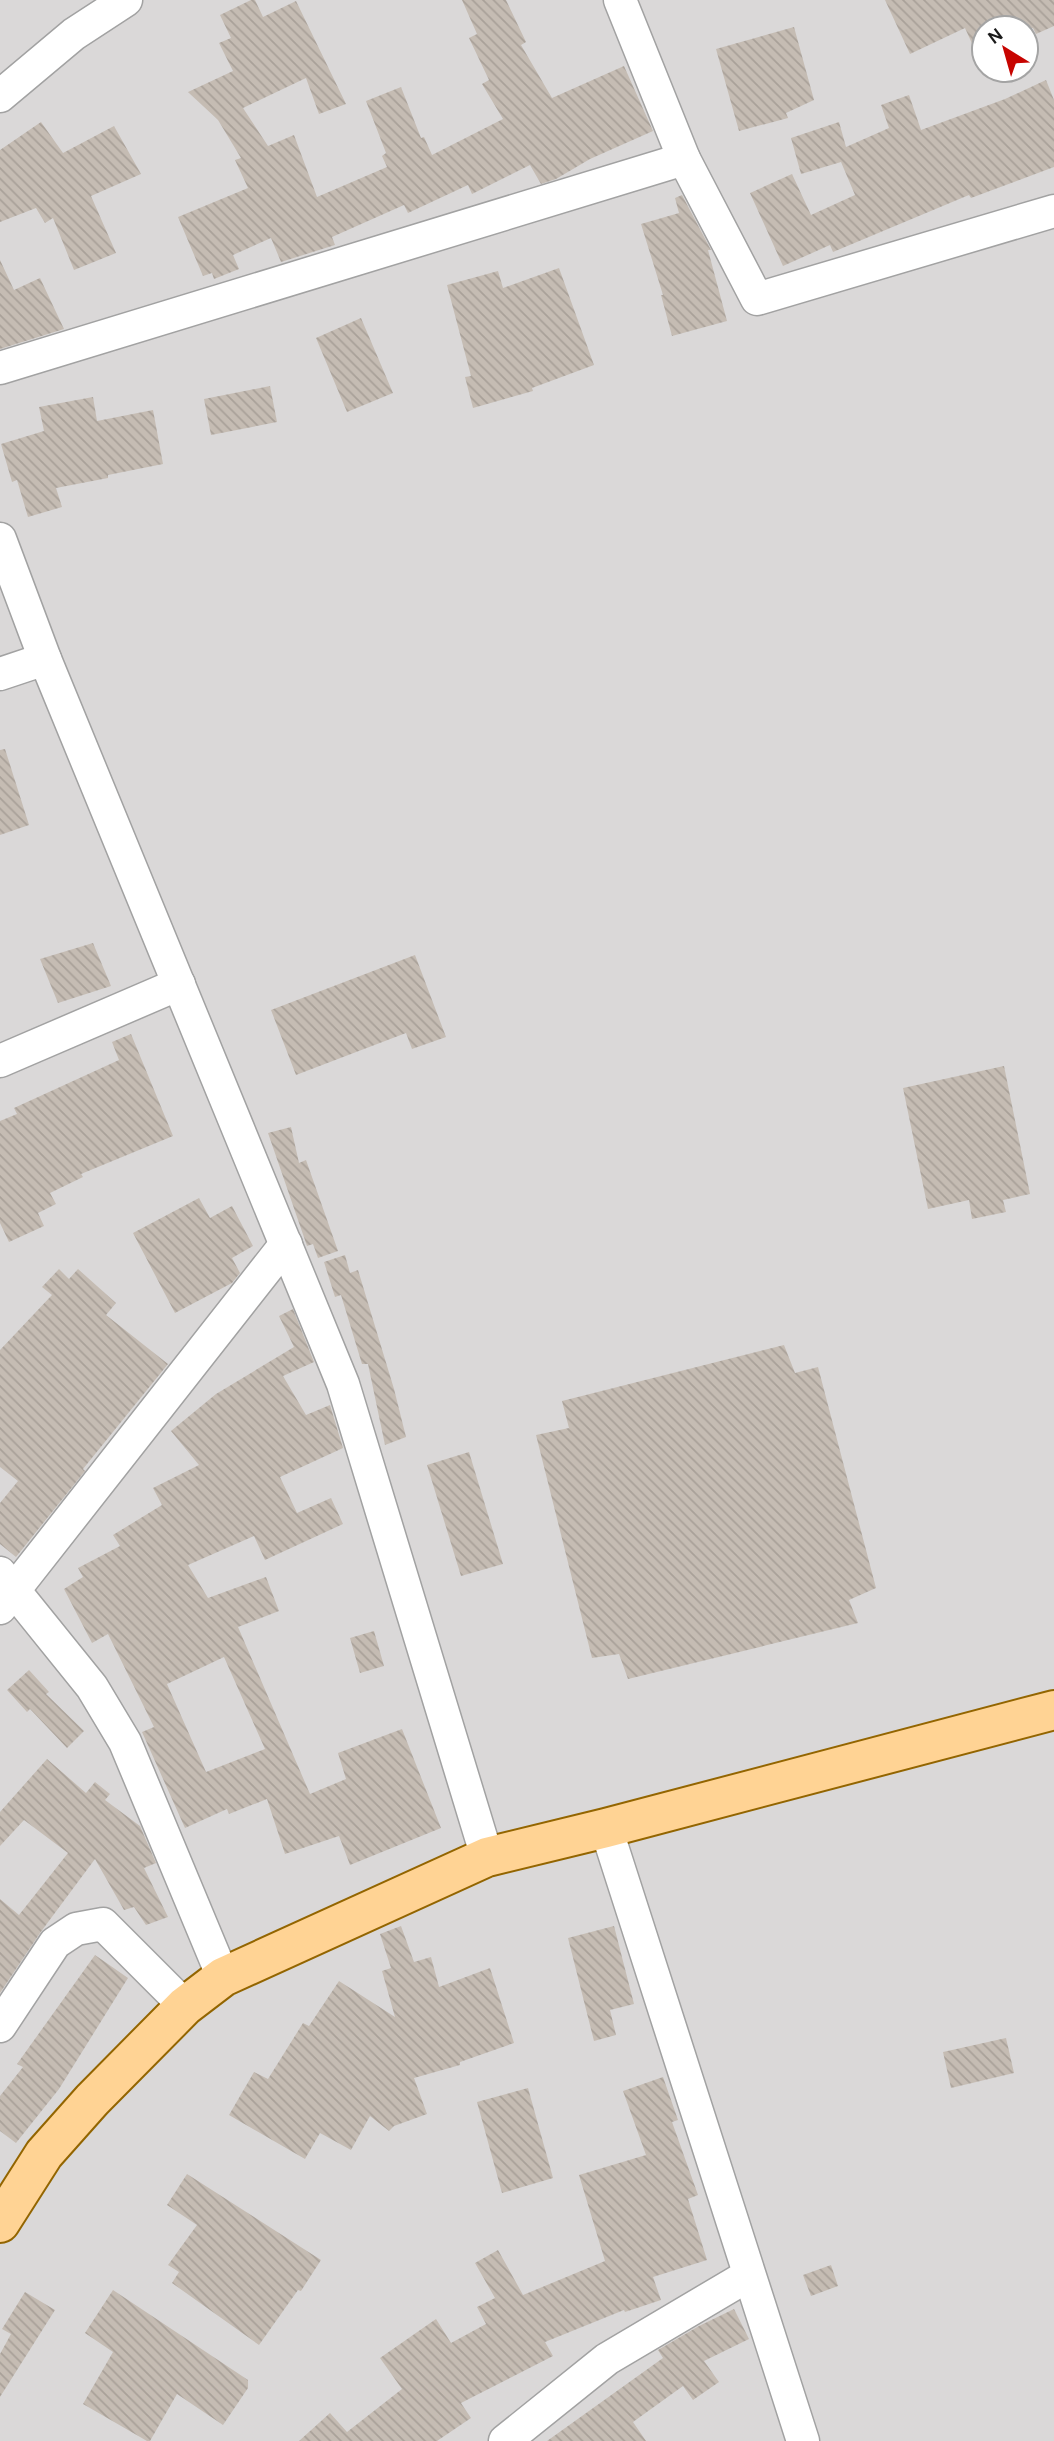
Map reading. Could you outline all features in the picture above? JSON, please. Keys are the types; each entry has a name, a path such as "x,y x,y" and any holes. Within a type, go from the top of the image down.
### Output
{"main road":[{"path":"1,2219 44,2154 92,2100 185,2006 223,1978 487,1857 1054,1710"}],"street":[{"path":"0,96 74,34 126,0"},
{"path":"630,2 684,159 757,299 1054,211"},
{"path":"0,368 684,159"},
{"path":"0,539 45,659 343,1384 487,1857"},
{"path":"0,674 45,659"},
{"path":"0,1061 179,984"},
{"path":"223,1978 125,1742 92,1687 5,1590 286,1244"},
{"path":"606,1828 803,2441"},
{"path":"0,2026 55,1943 76,1929 103,1924 185,2006"},
{"path":"505,2441 607,2359 749,2275"}],"shaded area":[{"path":"0,0 1054,0 1054,2441 0,2441"}],"building":[{"path":"255,0 263,17 296,1 346,104 319,114 306,78 243,108 268,146 294,135 317,197 387,167 382,156 386,153 366,101 401,87 421,138 424,137 432,155 503,119 482,84 489,80 469,38 477,34 462,0 506,0 526,42 521,45 552,98 624,66 653,131 541,184 530,165 472,194 468,185 408,213 404,205 332,237 335,245 281,262 271,238 233,255 239,269 214,279 212,273 203,276 178,217 248,188 235,160 241,158 218,120 188,92 233,71 219,43 231,38 220,15"},
{"path":"885,0 1054,0 1054,26 1040,32 1040,14 970,14 970,39 965,28 910,54"},
{"path":"794,27 814,100 786,113 788,118 739,131 716,49"},
{"path":"1046,80 1054,100 1054,167 971,198 969,195 833,252 830,245 783,266 750,193 792,174 811,215 855,195 841,162 801,174 791,138 839,122 846,147 889,128 881,105 909,95 921,130 1005,99"},
{"path":"41,122 63,153 114,126 141,174 91,196 116,253 74,270 53,218 45,223 36,208 0,222 0,150"},
{"path":"682,195 711,250 708,250 727,321 672,336 663,295 641,224 679,213 675,198"},
{"path":"0,260 14,290 40,278 64,329 0,349"},
{"path":"559,268 594,365 532,388 533,391 473,408 465,377 471,376 447,285 498,271 503,288"},
{"path":"361,318 393,393 347,412 316,338"},
{"path":"270,386 277,422 211,435 204,399"},
{"path":"93,397 97,421 153,410 163,464 56,488 62,507 28,517 17,480 12,482 1,444 44,431 39,407"},
{"path":"5,749 29,825 0,835 0,750"},
{"path":"93,943 111,986 58,1003 40,959"},
{"path":"415,955 446,1037 412,1049 406,1033 296,1075 271,1010"},
{"path":"131,1034 173,1136 81,1174 83,1177 50,1193 56,1204 38,1213 44,1226 9,1242 0,1223 0,1121 17,1114 14,1108 119,1060 112,1042"},
{"path":"1004,1066 1030,1194 1003,1200 1006,1212 972,1219 969,1200 928,1209 903,1088"},
{"path":"291,1127 299,1163 306,1160 338,1251 318,1258 313,1244 307,1246 268,1133"},
{"path":"199,1198 210,1218 232,1206 253,1246 232,1258 240,1273 232,1283 175,1313 133,1233"},
{"path":"345,1255 350,1273 358,1270 406,1437 385,1445 368,1364 362,1364 341,1295 335,1297 324,1262"},
{"path":"59,1269 69,1279 78,1269 116,1303 106,1315 168,1364 16,1557 0,1544 0,1503 18,1481 0,1467 0,1350 52,1295 42,1287"},
{"path":"293,1309 314,1362 283,1376 306,1415 330,1405 343,1448 280,1477 297,1513 331,1498 343,1524 265,1560 254,1536 188,1565 208,1598 266,1577 279,1611 238,1627 310,1794 346,1779 338,1753 402,1729 441,1828 350,1865 339,1836 285,1854 267,1799 229,1814 227,1809 185,1828 142,1732 154,1727 108,1634 92,1643 64,1589 83,1577 78,1568 120,1546 113,1535 162,1505 153,1488 199,1465 171,1431 216,1394 294,1347 279,1316","holes":["224,1657 265,1749 206,1772 167,1684"]},
{"path":"784,1345 795,1373 818,1367 876,1588 849,1600 858,1623 628,1679 619,1654 592,1658 536,1435 569,1428 562,1401"},
{"path":"469,1452 503,1564 461,1576 427,1465"},
{"path":"374,1631 384,1666 360,1673 350,1638"},
{"path":"29,1670 49,1692 46,1694 84,1731 67,1748 30,1709 27,1712 7,1690"},
{"path":"47,1759 86,1793 95,1782 110,1794 105,1800 140,1826 156,1863 144,1868 168,1917 146,1925 134,1907 124,1910 95,1859 0,1993 0,1899 19,1915 68,1853 24,1820 0,1846 0,1812"},
{"path":"401,1926 414,1962 431,1957 439,1987 490,1968 514,2043 460,2062 460,2065 414,2078 427,2114 394,2126 389,2131 370,2116 351,2150 320,2133 305,2159 229,2115 254,2072 268,2079 303,2023 309,2026 339,1981 395,2017 382,1971 391,1968 380,1934"},
{"path":"614,1926 634,2004 610,2010 616,2035 594,2041 568,1938"},
{"path":"95,1955 128,1978 59,2089 16,2143 0,2131 0,2096 23,2067 17,2064"},
{"path":"1006,2038 1014,2073 951,2088 943,2052"},
{"path":"663,2077 678,2120 672,2122 698,2195 688,2199 707,2260 653,2277 661,2300 625,2312 624,2310 545,2342 553,2356 461,2403 471,2418 437,2441 299,2441 330,2413 347,2432 402,2389 380,2358 436,2319 451,2343 486,2324 477,2307 495,2298 475,2263 498,2250 523,2295 605,2261 579,2175 646,2155 623,2091"},
{"path":"528,2088 553,2178 502,2193 477,2102"},
{"path":"187,2174 321,2260 301,2291 298,2290 259,2345 172,2283 179,2272 168,2265 197,2225 167,2205"},
{"path":"831,2265 838,2286 811,2296 803,2275"},
{"path":"113,2290 248,2380 248,2388 223,2425 177,2394 150,2441 147,2441 83,2404 113,2352 85,2333"},
{"path":"25,2292 55,2310 0,2397 0,2354 11,2334 2,2329"},
{"path":"734,2309 749,2339 704,2361 719,2382 693,2400 683,2386 633,2422 646,2441 547,2441 663,2358 658,2350"}]}
